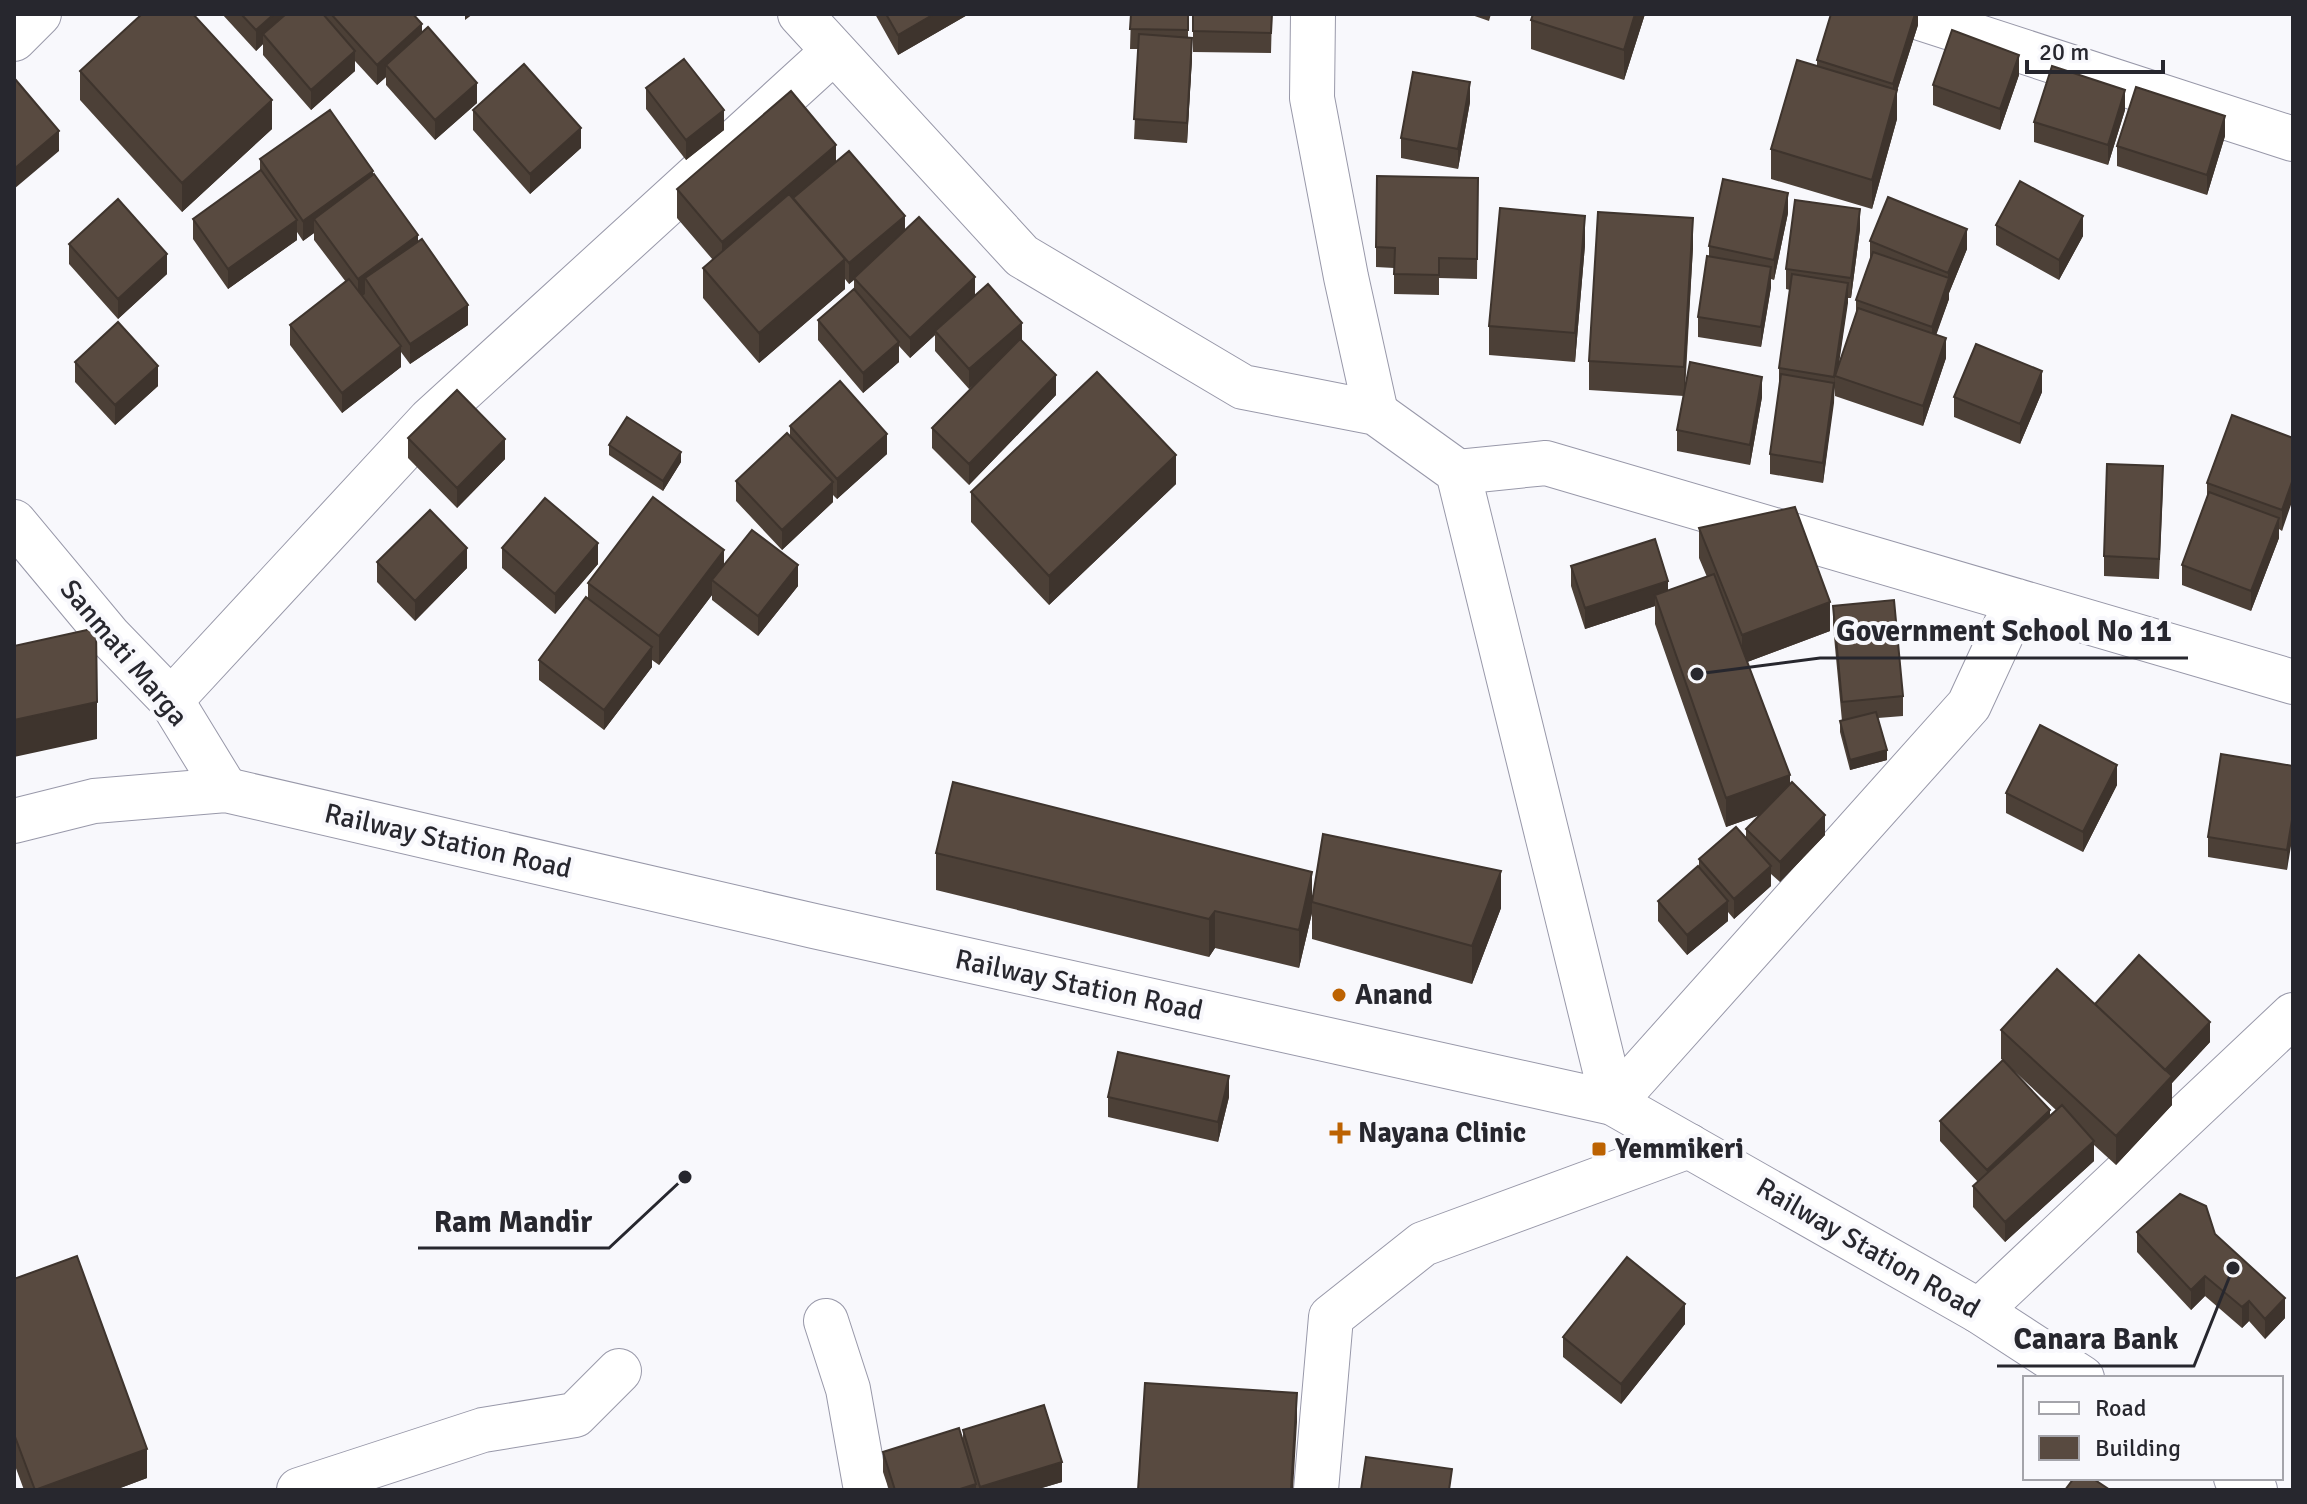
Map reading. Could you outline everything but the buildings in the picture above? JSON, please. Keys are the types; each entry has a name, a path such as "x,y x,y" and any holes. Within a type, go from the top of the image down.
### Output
{"street":[{"path":"14,39 39,14"},
{"path":"800,14 1022,256 1243,387 1376,413 1458,472 1613,1103"},
{"path":"1313,14 1312,98 1376,413"},
{"path":"1908,14 2293,139"},
{"path":"171,700 430,420 834,51"},
{"path":"1458,472 1546,463 2293,682"},
{"name":"Sanmati Marga","path":"14,522 109,636 171,700 226,790"},
{"path":"1613,1103 1969,705 2017,601"},
{"name":"Railway Station Road","path":"14,821 94,801 226,790 814,926 1613,1103 1979,1311 2079,1376"},
{"path":"1979,1311 2293,1015"},
{"path":"1316,1490 1331,1317 1423,1244 1689,1146"},
{"path":"826,1321 848,1389 866,1490"},
{"path":"299,1490 483,1430 575,1415 619,1371"}],"place":[{"name":"Government School No 11","path":"1697,674"},
{"name":"Anand","path":"1339,995"},
{"name":"Nayana Clinic","path":"1340,1133"},
{"name":"Yemmikeri","path":"1599,1149"},
{"name":"Ram Mandir","path":"685,1177"},
{"name":"Canara Bank","path":"2233,1268"}]}
